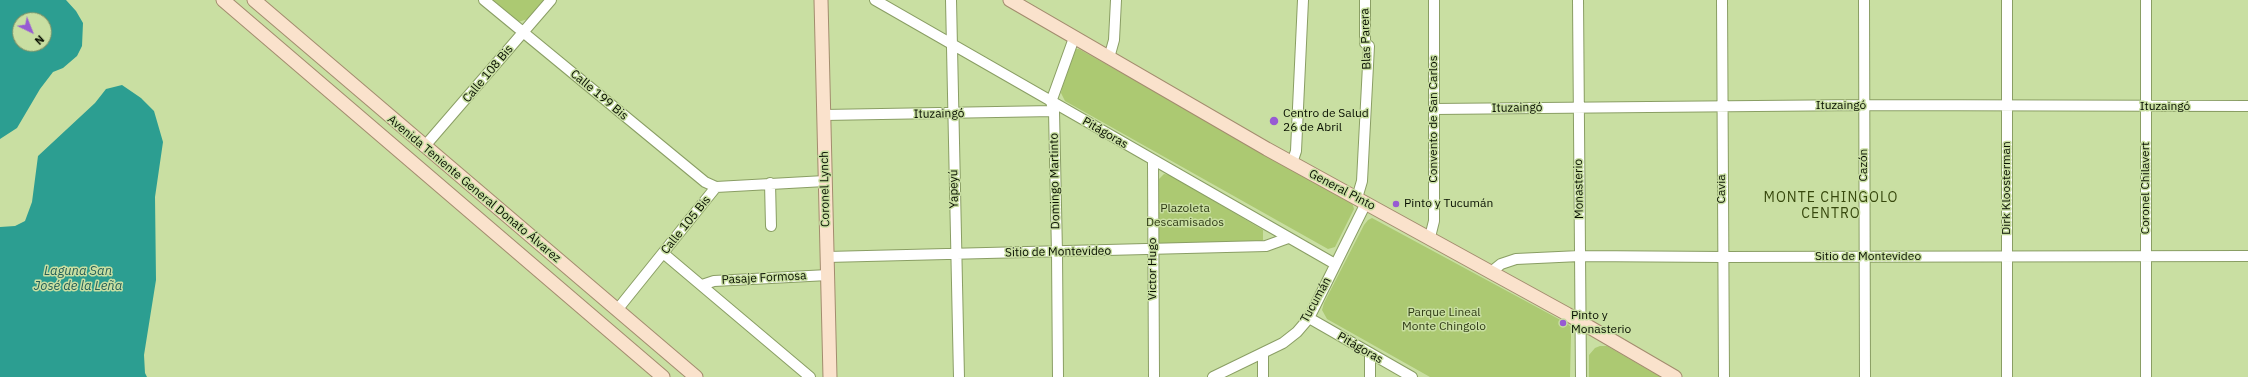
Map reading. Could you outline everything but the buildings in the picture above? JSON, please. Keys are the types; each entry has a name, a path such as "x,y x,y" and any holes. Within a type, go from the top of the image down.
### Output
{"main road":[{"name":"Avenida Teniente General Donato Álvarez","path":"223,0 663,377"},
{"name":"Avenida Teniente General Donato Álvarez","path":"254,0 424,147 696,377"},
{"name":"Coronel Lynch","path":"821,0 830,377"},
{"name":"General Pinto","path":"1010,0 1292,163 1430,237 1675,377"}],"street":[{"name":"Calle 199 Bis","path":"484,0 705,182 716,187"},
{"name":"Calle 108 Bis","path":"424,147 551,0"},
{"name":"Pitágoras","path":"875,0 952,45 1052,107 1153,161 1335,264"},
{"name":"Yapeyú","path":"951,0 955,254 959,377"},
{"path":"1109,58 1114,40 1116,0"},
{"path":"1292,163 1296,151 1303,0"},
{"name":"Blas Parera","path":"1362,201 1369,46 1365,43 1365,0"},
{"name":"Convento de San Carlos","path":"1430,237 1434,222 1434,0"},
{"name":"Monasterio","path":"1578,0 1580,256 1579,322 1581,377"},
{"name":"Cavia","path":"1722,0 1722,258 1724,377"},
{"name":"Cazón","path":"1864,0 1864,257 1866,377"},
{"name":"Dirk Kloosterman","path":"2007,0 2007,377"},
{"name":"Coronel Chilavert","path":"2146,0 2146,377"},
{"name":"Domingo Martinto","path":"1058,377 1057,253 1052,107 1074,38"},
{"name":"Ituzaingó","path":"1434,109 1864,105 2007,107 2248,106"},
{"name":"Ituzaingó","path":"824,115 953,114 1052,107"},
{"name":"Victor Hugo","path":"1153,161 1152,250 1154,377"},
{"name":"Calle 105 Bis","path":"617,310 716,187 825,181"},
{"path":"770,183 771,226"},
{"name":"Tucumán","path":"1212,377 1263,354 1291,338 1308,318 1335,264 1362,201"},
{"name":"Sitio de Montevideo","path":"827,257 1057,253 1266,246 1288,238"},
{"path":"663,253 810,377"},
{"name":"Sitio de Montevideo","path":"1491,272 1501,264 1516,259 1580,256 1722,258 2248,256"},
{"name":"Pasaje Formosa","path":"702,285 714,281 828,275"},
{"name":"Pitágoras","path":"1308,318 1412,377"},
{"path":"1263,354 1263,377"},
{"path":"1370,354 1370,377"}],"green space":[{"path":"492,0 544,0 528,19 518,22"},
{"path":"1076,49 1079,49 1352,202 1354,209 1335,247 1328,249 1065,101 1061,93 1062,88"},
{"name":"Plazoleta Descamisados","path":"1164,174 1170,175 1263,230 1263,240 1260,243 1157,245 1156,182"},
{"name":"Parque Lineal Monte Chingolo","path":"1372,218 1568,324 1571,327 1570,377 1430,377 1327,319 1322,310 1324,303 1364,225"},
{"path":"1607,346 1661,377 1589,377 1589,355 1595,348"}],"water":[{"path":"0,0 66,0 76,11 83,23 82,46 77,56 63,68 53,72 40,89 17,128 0,139"},
{"name":"Laguna San José de la Leña","path":"122,85 141,98 154,111 163,142 155,197 156,280 144,355 145,373 147,377 0,377 0,227 15,226 25,221 32,202 38,156 95,103 106,89"}],"place":[{"name":"Centro de Salud 26 de Abril","path":"1274,121"},
{"name":"Pinto y Tucumán","path":"1396,204"},
{"name":"Pinto y Monasterio","path":"1563,323"}],"district":[{"name":"MONTE CHINGOLO CENTRO","path":"1831,206"}]}
